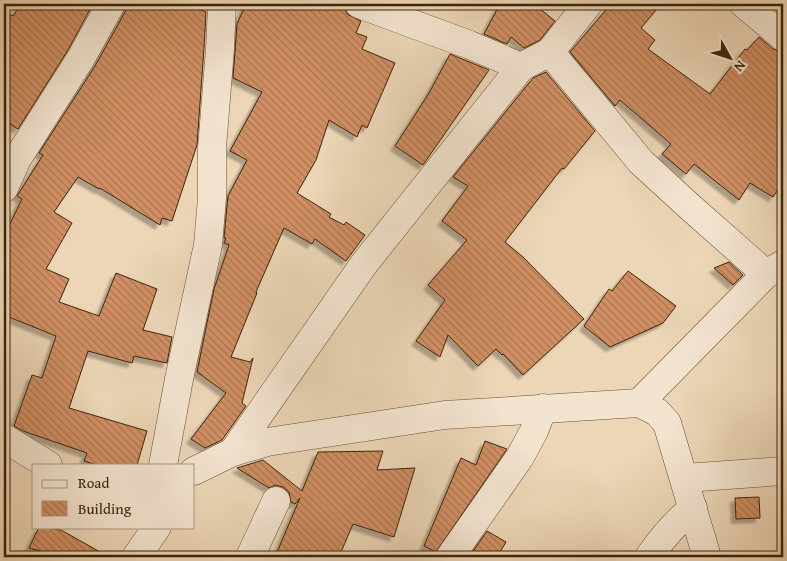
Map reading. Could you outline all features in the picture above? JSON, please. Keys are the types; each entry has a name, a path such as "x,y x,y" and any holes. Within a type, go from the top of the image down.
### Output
{"street":[{"path":"4,188 10,153 81,58 111,4"},
{"path":"163,464 178,379 208,245 212,198 212,148 222,4"},
{"path":"359,4 470,45 521,67"},
{"path":"233,452 364,264 521,67 550,52 588,4"},
{"path":"744,4 783,38"},
{"path":"550,52 641,162 690,207 775,269 639,403"},
{"path":"195,471 233,452 268,442 445,415 639,403 657,412 667,423 685,478 707,557"},
{"path":"450,557 520,456 544,408"},
{"path":"4,438 46,464"},
{"path":"685,478 783,471"},
{"path":"250,557 276,501"},
{"path":"650,557 661,540 693,508"},
{"path":"136,557 156,528"}],"building":[{"path":"21,4 93,4 68,50 18,129 4,120 4,11 13,16"},
{"path":"127,4 186,4 206,12 204,48 197,145 172,221 162,218 160,225 100,188 78,177 54,212 72,223 46,269 69,279 59,302 99,316 116,273 157,289 143,330 172,337 167,363 134,356 132,363 88,351 69,408 147,431 137,464 94,464 84,461 87,453 23,431 14,426 32,375 42,378 56,336 9,317 10,314 4,311 4,236 22,199 17,196 43,155 39,153 95,66 125,12"},
{"path":"246,4 339,4 344,6 347,14 361,21 356,33 367,37 362,49 395,63 367,128 362,125 357,137 329,120 316,160 297,193 331,214 329,217 344,225 346,222 365,235 346,261 315,239 312,244 284,228 256,292 231,357 250,362 253,358 242,403 246,406 222,440 205,448 191,439 226,393 197,372 214,289 229,245 224,243 226,238 224,238 228,196 247,160 230,151 262,92 233,78 237,24"},
{"path":"500,4 534,4 555,21 540,40 524,48 511,37 507,44 484,34"},
{"path":"611,4 661,4 641,28 655,40 648,49 710,94 745,49 747,50 759,37 773,49 783,52 783,182 773,197 750,183 739,200 694,164 686,174 662,154 671,144 620,100 615,106 570,52"},
{"path":"450,54 489,70 423,165 395,146 429,93"},
{"path":"546,72 595,131 564,169 562,168 505,242 523,257 584,319 523,375 496,349 478,366 448,335 440,357 416,341 445,300 428,285 467,240 442,221 468,186 453,177 533,78"},
{"path":"729,262 743,275 733,285 714,268"},
{"path":"628,271 676,306 663,323 610,347 584,326 609,289 612,291"},
{"path":"485,441 507,449 436,552 424,546 461,458 476,465"},
{"path":"383,451 377,470 415,468 394,537 353,524 339,557 275,557 300,498 295,504 291,502 289,492 283,487 275,485 269,488 237,468 263,460 302,491 318,452"},
{"path":"759,497 760,518 736,519 735,498"},
{"path":"39,528 46,528 61,530 109,557 63,557 29,548"},
{"path":"487,531 506,542 497,557 469,557"}]}
